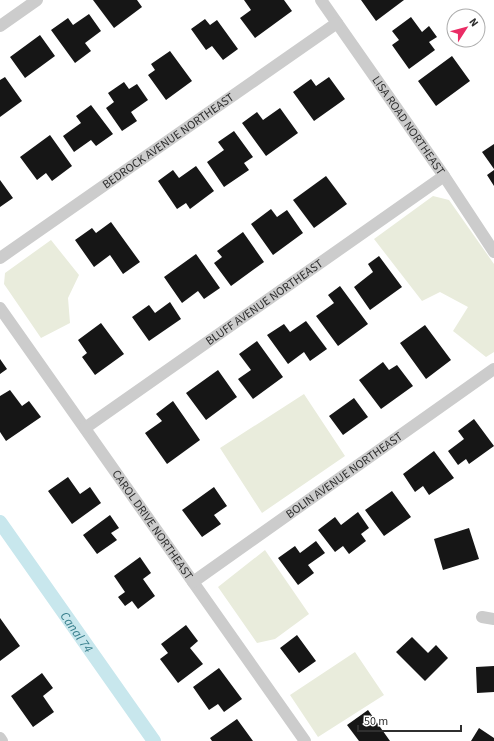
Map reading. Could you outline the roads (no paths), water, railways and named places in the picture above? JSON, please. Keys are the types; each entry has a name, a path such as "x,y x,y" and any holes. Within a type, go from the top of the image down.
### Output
{"street":[{"path":"0,26 37,0"},
{"name":"LISA ROAD NORTHEAST","path":"321,0 444,176 494,252"},
{"name":"BEDROCK AVENUE NORTHEAST","path":"0,258 337,23"},
{"name":"BLUFF AVENUE NORTHEAST","path":"85,428 444,176"},
{"name":"CAROL DRIVE NORTHEAST","path":"0,308 305,741"},
{"name":"BOLIN AVENUE NORTHEAST","path":"193,582 494,369"}],"waterway":[{"name":"Canal 74","path":"0,522 154,741"}]}
